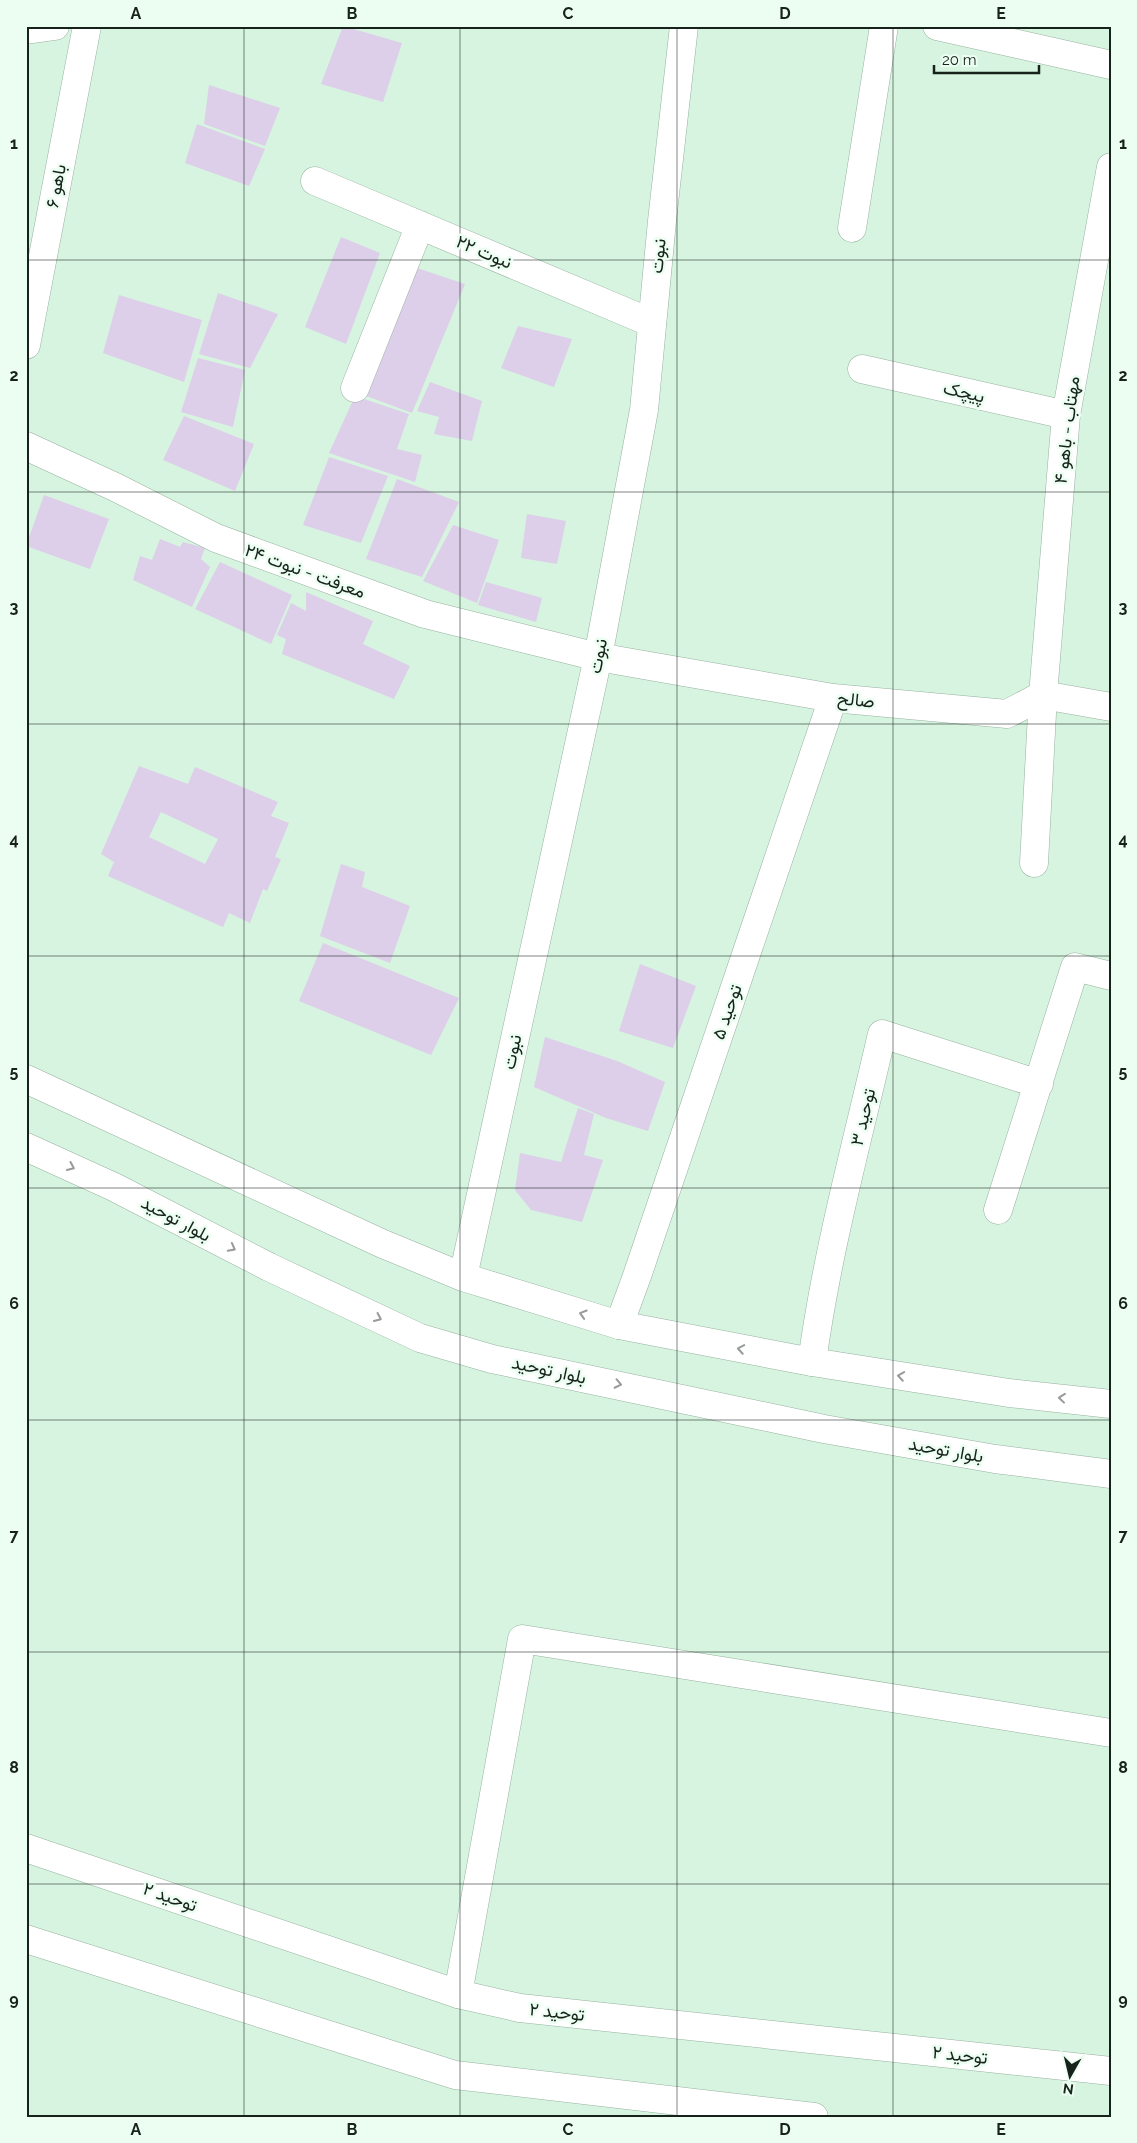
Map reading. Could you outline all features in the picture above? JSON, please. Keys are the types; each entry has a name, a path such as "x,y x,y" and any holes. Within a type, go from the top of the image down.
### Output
{"street":[{"path":"26,30 55,26"},
{"name":"باهو ۶","path":"26,346 87,26"},
{"name":"نبوت","path":"462,1277 598,657 644,410 684,26"},
{"path":"852,228 884,26"},
{"path":"937,26 1111,65"},
{"name":"مهتاب - باهو ۴","path":"1034,863 1043,696 1066,415 1111,167"},
{"name":"نبوت ۲۲","path":"315,181 652,323"},
{"path":"355,388 420,225"},
{"name":"پیچک","path":"862,369 1066,415"},
{"name":"معرفت - نبوت ۲۴","path":"26,446 115,487 216,538 424,614 598,657"},
{"name":"صالح","path":"598,657 833,698 1007,714 1043,696"},
{"path":"1043,696 1111,707"},
{"name":"توحید ۵","path":"619,1325 833,698"},
{"path":"998,1210 1075,967 1111,976"},
{"name":"توحید ۳","path":"812,1362 819,1310 828,1266 882,1034 1039,1084"},
{"path":"26,1079 383,1244 462,1277 619,1325 812,1362 1009,1392 1111,1404"},
{"name":"بلوار توحید","path":"26,1147 114,1187 268,1268 420,1338 492,1358 824,1429 995,1459 1111,1474"},
{"path":"458,1994 522,1639 1111,1734"},
{"name":"توحید ۲","path":"26,1848 458,1994 520,2008 1111,2071"},
{"path":"26,1940 456,2075 814,2117"}],"building":[{"path":"343,26 402,43 383,102 321,84"},
{"path":"209,85 280,108 265,146 204,124"},
{"path":"197,124 265,149 249,186 185,163"},
{"path":"341,237 380,253 346,344 305,327"},
{"path":"408,265 465,284 412,413 361,394"},
{"path":"218,293 278,314 250,368 199,354"},
{"path":"119,295 202,320 184,382 103,353"},
{"path":"518,326 572,339 554,387 501,368"},
{"path":"198,358 245,370 233,427 181,412"},
{"path":"430,382 482,401 472,441 434,434 439,417 417,411"},
{"path":"355,396 409,414 397,449 422,455 415,482 329,453"},
{"path":"184,416 254,444 235,491 163,460"},
{"path":"329,457 388,476 361,543 303,525"},
{"path":"397,479 459,502 422,577 366,559"},
{"path":"44,495 109,519 90,569 26,546"},
{"path":"527,514 566,521 557,564 521,558"},
{"path":"453,525 499,540 477,603 423,581"},
{"path":"160,539 180,547 183,542 205,548 201,559 210,567 192,607 133,580 140,556 152,560"},
{"path":"220,562 292,595 271,644 195,609"},
{"path":"486,582 542,598 536,622 478,605"},
{"path":"306,592 373,621 363,644 410,666 394,699 282,654 286,639 277,635 291,603 306,611"},
{"path":"139,766 188,784 195,767 278,802 271,816 289,823 275,857 281,859 267,891 263,889 250,923 229,913 223,927 108,876 114,862 101,854","holes":["161,812 218,839 205,864 149,837"]},
{"path":"341,864 365,872 362,887 410,906 390,963 320,936"},
{"path":"323,943 459,998 431,1055 299,1001"},
{"path":"640,964 696,986 673,1048 619,1031"},
{"path":"545,1037 617,1061 665,1082 648,1131 606,1118 534,1087"},
{"path":"578,1108 594,1114 584,1155 603,1160 582,1222 531,1210 515,1190 520,1153 561,1162"}]}
